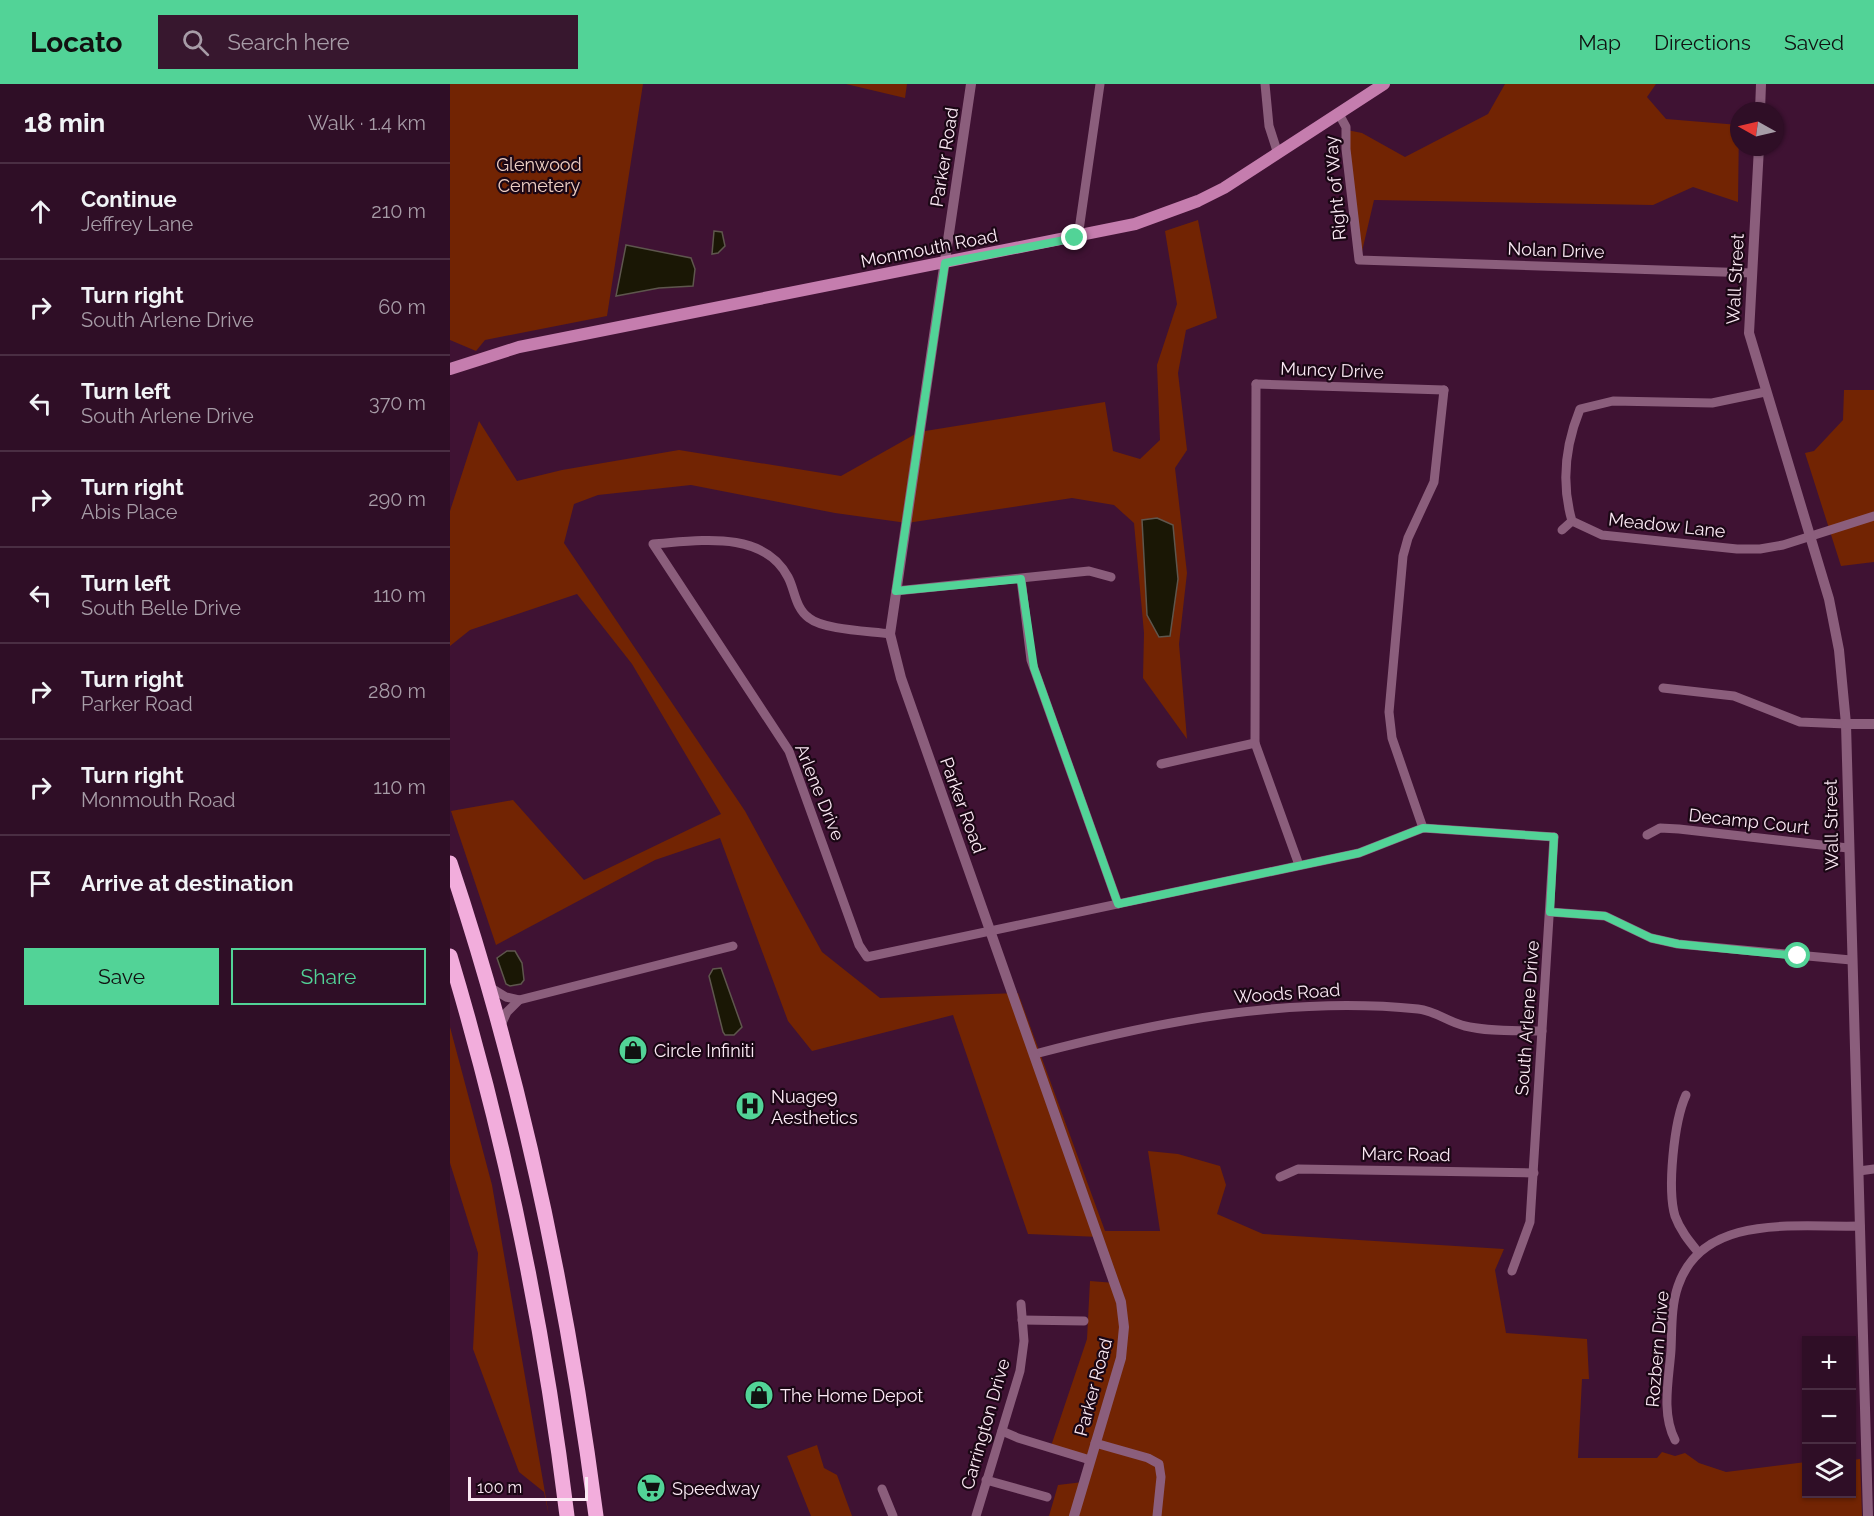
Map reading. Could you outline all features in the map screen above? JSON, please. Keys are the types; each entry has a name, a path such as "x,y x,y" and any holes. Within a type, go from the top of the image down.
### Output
{"highway":[{"path":"450,863 500,1028 541,1190 566,1316 596,1516"},
{"path":"450,957 498,1134 526,1259 567,1516"}],"main road":[{"name":"Monmouth Road","path":"450,369 519,347 1135,224 1198,201 1278,154 1384,84"}],"street":[{"name":"Parker Road","path":"971,84 890,634 901,678 1121,1302 1124,1327 1121,1358 1074,1516"},
{"path":"1078,237 1100,84"},
{"path":"1265,84 1269,126 1278,154"},
{"path":"1760,102 1761,84"},
{"name":"Right of Way","path":"1340,114 1346,127 1346,149 1359,260"},
{"name":"Wall Street","path":"1758,156 1749,333 1765,392 1811,536 1836,629 1845,724 1868,1516"},
{"name":"Nolan Drive","path":"1359,260 1752,273"},
{"path":"1249,376 1256,384"},
{"name":"Muncy Drive","path":"1299,865 1255,744 1256,384 1447,387 1434,482 1408,538 1403,556 1389,712 1392,738 1423,828"},
{"path":"1562,530 1572,521 1565,483 1570,437 1577,405 1613,401 1712,403 1765,392"},
{"name":"Meadow Lane","path":"1572,521 1602,535 1737,549 1770,548 1874,516"},
{"name":"Arlene Drive","path":"890,634 811,620 799,606 784,571 772,557 758,548 722,541 652,544 789,751 863,953 869,957 878,956 990,931"},
{"path":"896,591 1089,572 1111,577"},
{"path":"1021,579 1034,668 1118,904"},
{"path":"1663,688 1734,696 1800,722 1874,724"},
{"path":"1161,764 1255,744"},
{"path":"990,931 1359,853 1423,828 1554,837 1563,830"},
{"name":"Decamp Court","path":"1647,835 1660,828 1679,829 1848,848"},
{"name":"South Arlene Drive","path":"1512,1271 1529,1227 1554,837"},
{"path":"1550,912 1605,916 1651,938 1678,944 1851,960"},
{"path":"488,986 506,997 519,1000 732,946"},
{"path":"500,1028 507,1012 519,1000"},
{"name":"Woods Road","path":"1035,1054 1224,1014 1295,1006 1417,1009 1437,1013 1465,1026 1542,1032"},
{"path":"1686,1095 1677,1119 1672,1201 1682,1232 1698,1252"},
{"name":"Marc Road","path":"1280,1177 1298,1169 1534,1173"},
{"path":"1859,1171 1874,1169"},
{"name":"Rozbern Drive","path":"1675,1440 1667,1415 1675,1298 1681,1278 1698,1252 1714,1241 1743,1230 1860,1226"},
{"name":"Carrington Drive","path":"975,1516 1020,1371 1024,1341 1021,1305"},
{"path":"1022,1320 1084,1321"},
{"path":"1002,1431 1090,1460"},
{"path":"1095,1443 1148,1458 1159,1464 1161,1477 1157,1516"},
{"path":"986,1480 1047,1497"},
{"path":"882,1490 893,1516"}],"green space":[{"name":"Glenwood Cemetery","path":"450,84 643,84 607,316 485,340 476,351 450,340"},
{"path":"846,84 907,84 905,98"},
{"path":"1505,84 1656,84 1647,97 1666,119 1730,124 1730,156 1739,156 1738,202 1693,187 1653,205 1374,200 1360,260 1347,130 1362,133 1405,157 1488,114"},
{"path":"1198,220 1217,318 1186,330 1178,373 1187,450 1175,468 1187,573 1179,644 1187,739 1143,678 1144,633 1134,523 1114,505 1072,498 907,523 835,513 691,485 598,495 574,504 564,543 745,811 822,952 880,998 1018,993 1105,1231 1160,1231 1148,1151 1178,1154 1220,1166 1226,1185 1217,1214 1263,1234 1504,1249 1495,1270 1506,1333 1587,1339 1589,1379 1582,1379 1578,1458 1657,1458 1662,1452 1675,1456 1685,1453 1699,1463 1726,1472 1802,1462 1802,1498 1856,1498 1856,1460 1860,1459 1862,1516 1049,1516 1058,1485 1083,1482 1090,1461 1050,1449 1087,1339 1090,1281 1115,1283 1100,1237 1028,1234 953,1015 812,1051 788,1021 720,838 655,860 496,945 451,811 513,800 584,880 721,814 632,664 577,594 470,630 450,646 450,511 479,421 517,481 562,470 679,450 841,476 919,432 1105,402 1113,451 1140,459 1160,440 1157,365 1177,304 1165,231"},
{"path":"1844,390 1874,390 1874,562 1841,566 1805,453 1814,451 1843,420"},
{"path":"450,1027 492,1185 549,1516 544,1492 519,1472 473,1349 478,1253 450,1163"},
{"path":"817,1445 824,1468 837,1475 852,1516 811,1516 787,1456"}],"shaded area":[{"path":"714,231 722,232 725,246 718,253 712,254"},
{"path":"626,245 691,258 695,269 693,286 659,288 616,296"},
{"path":"1157,518 1173,525 1178,579 1170,636 1159,637 1147,615 1142,520"},
{"path":"507,951 515,951 522,963 524,980 521,984 510,986 506,984 497,958"},
{"path":"721,968 742,1027 734,1035 725,1035 723,1032 709,976 713,969"}],"place":[{"name":"Circle Infiniti","path":"633,1050"},
{"name":"Nuage9 Aesthetics","path":"750,1106"},
{"name":"The Home Depot","path":"759,1395"},
{"name":"Speedway","path":"651,1488"}],"route":[{"path":"1075,238 945,263 896,591 1021,579 1029,648 1034,668 1118,904 1359,853 1409,836 1423,828 1554,837 1550,912 1605,916 1660,941 1798,956"}]}
